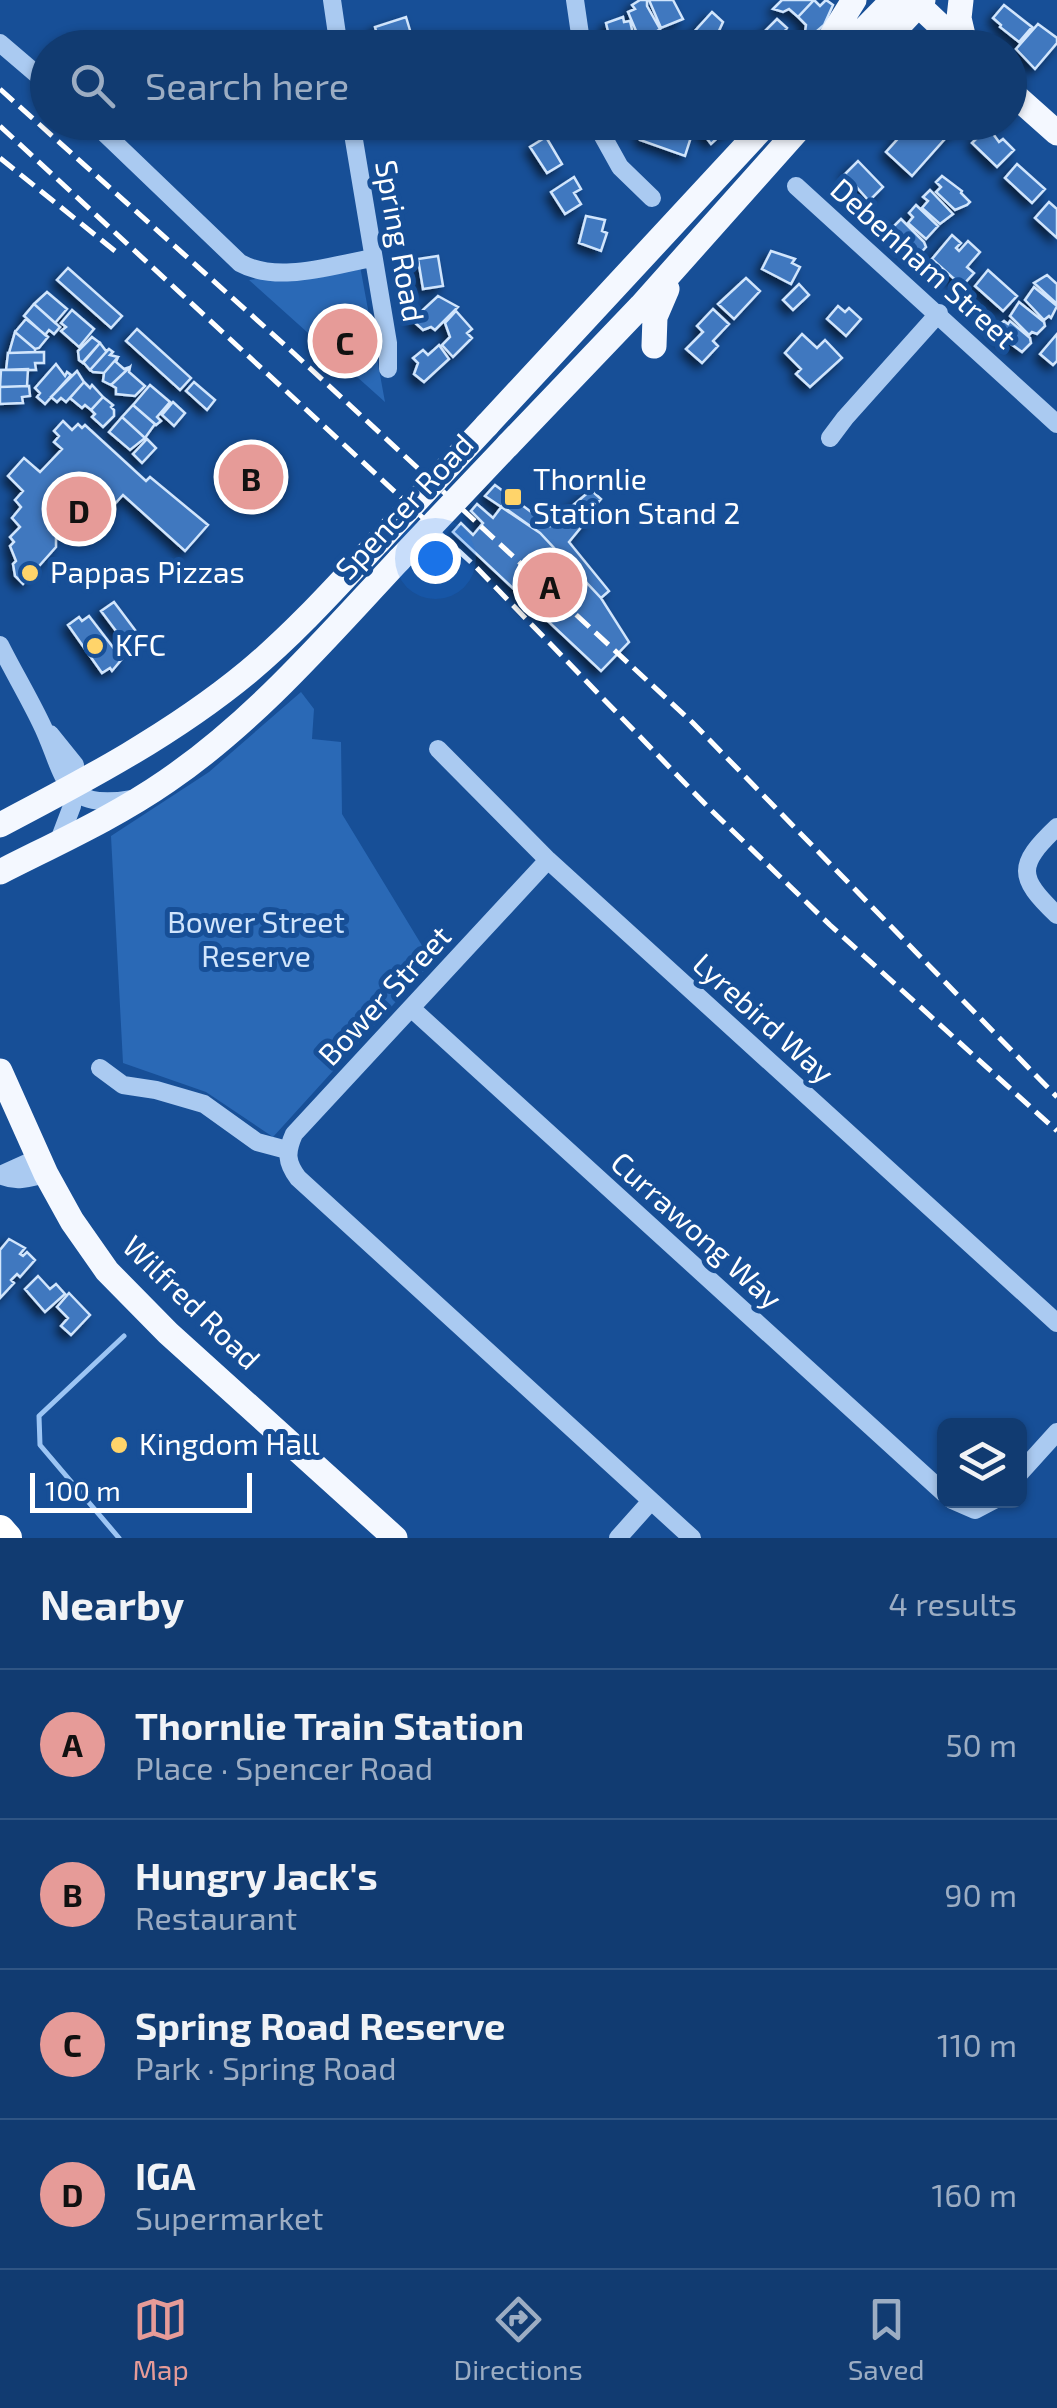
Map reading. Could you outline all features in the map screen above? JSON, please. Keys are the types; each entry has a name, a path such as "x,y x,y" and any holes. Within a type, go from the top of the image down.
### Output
{"highway":[{"path":"0,1530 7,1538"}],"main road":[{"path":"835,30 854,0"},
{"path":"864,30 893,0"},
{"path":"961,30 958,18 962,0"},
{"path":"894,30 918,2 947,30"},
{"path":"1027,106 1057,133"},
{"name":"Spencer Road","path":"0,826 186,719 276,648 751,140"},
{"name":"Spencer Road","path":"0,872 146,796 222,737 323,642 642,306 789,140"},
{"path":"654,346 652,331 662,296 732,213 743,191"},
{"path":"186,719 203,728 218,724 292,657 323,642"},
{"name":"Wilfred Road","path":"0,1071 42,1166 88,1247 128,1295 395,1538"}],"street":[{"path":"332,0 336,30"},
{"path":"575,0 579,30"},
{"path":"0,42 30,68"},
{"path":"112,140 240,263 256,272 275,274 373,258"},
{"name":"Spring Road","path":"354,140 388,343 388,369"},
{"path":"604,140 620,167 652,198"},
{"name":"Debenham Street","path":"796,186 1057,424"},
{"path":"830,438 939,313"},
{"path":"0,645 43,727 58,771 71,788 93,801 146,796"},
{"name":"Lyrebird Way","path":"438,748 548,860 1057,1324"},
{"path":"58,843 68,821 71,788"},
{"path":"1057,827 1030,855 1026,874 1033,892 1057,915"},
{"name":"Bower Street","path":"287,1150 294,1134 548,860"},
{"name":"Currawong Way","path":"411,1008 937,1488"},
{"path":"100,1068 123,1086 156,1090 204,1104 257,1142 287,1150 289,1166 298,1178 692,1538"},
{"path":"0,1175 42,1166"},
{"path":"1027,1465 1057,1432"},
{"path":"618,1538 651,1501"}],"green space":[{"path":"360,266 385,402 249,280"},
{"name":"Bower Street Reserve","path":"301,692 314,709 312,739 341,742 342,814 432,962 273,1137 206,1092 123,1063 111,836 209,772"}],"building":[{"path":"647,0 660,29 636,30 628,12 635,9 632,5"},
{"path":"649,0 673,0 683,19 661,28"},
{"path":"782,0 814,0 798,17 789,9 773,9"},
{"path":"814,0 820,6 826,0 833,5 818,30 805,30 806,25 798,17"},
{"path":"1004,5 1032,27 1027,33 1004,30 993,18"},
{"path":"712,12 723,22 719,30 696,30"},
{"path":"406,17 410,30 376,30 375,27"},
{"path":"623,17 624,22 630,21 632,30 608,30 606,23"},
{"path":"777,19 787,28 786,30 766,30"},
{"path":"1038,24 1057,38 1035,69 1027,61 1027,36"},
{"path":"548,140 562,164 547,173 530,147"},
{"path":"640,140 690,140 685,156"},
{"path":"897,140 944,140 912,176 886,152"},
{"path":"1004,140 1014,150 997,167 972,143"},
{"path":"858,161 883,187 869,201 845,174"},
{"path":"1017,164 1045,189 1032,203 1005,178"},
{"path":"942,176 962,191 970,202 967,205 955,210 936,192 941,187 936,182"},
{"path":"574,177 581,189 574,193 581,204 565,214 551,192"},
{"path":"930,190 953,214 940,224 922,208 928,201 923,197"},
{"path":"1049,202 1057,209 1057,238 1035,218"},
{"path":"916,205 938,226 926,239 908,223 913,217 909,213"},
{"path":"586,216 605,220 602,231 607,233 601,251 579,243"},
{"path":"901,219 924,242 926,247 918,256 912,250 909,253 893,235 896,232 892,228"},
{"path":"952,235 961,243 956,248 959,251 968,241 980,252 967,267 974,273 962,286 932,259"},
{"path":"771,251 795,259 792,263 800,267 791,284 762,269"},
{"path":"438,256 443,286 423,289 418,259"},
{"path":"68,268 122,316 111,328 57,280"},
{"path":"988,270 1017,296 1003,311 975,286"},
{"path":"1047,275 1057,284 1057,304 1034,283"},
{"path":"746,278 760,291 734,319 718,304"},
{"path":"799,284 809,295 793,310 783,300"},
{"path":"1034,287 1057,306 1051,318 1044,320 1025,300"},
{"path":"47,292 67,309 55,323 34,304"},
{"path":"438,296 458,307 435,330 423,330 412,320"},
{"path":"1019,302 1044,322 1037,334 1029,335 1010,316"},
{"path":"34,304 60,327 54,334 49,330 45,335 24,316"},
{"path":"838,306 845,312 849,308 861,319 846,336 827,319"},
{"path":"713,309 729,324 713,341 718,346 702,363 686,349 703,332 697,326"},
{"path":"72,310 94,329 79,347 61,331 66,327 61,323"},
{"path":"456,311 472,329 467,333 472,338 453,357 442,345 450,337 445,323"},
{"path":"26,319 48,337 39,348 35,349 15,332"},
{"path":"1010,321 1030,338 1031,343 1022,352 992,330"},
{"path":"137,329 191,378 180,390 126,341"},
{"path":"15,332 35,349 35,352 9,353"},
{"path":"802,334 817,348 825,340 842,358 810,387 796,374 801,369 785,353"},
{"path":"1057,334 1057,361 1053,365 1040,354"},
{"path":"92,337 100,343 83,363 78,351"},
{"path":"100,343 106,351 109,349 90,370 83,362"},
{"path":"439,345 449,359 424,382 414,374 418,363 413,358 423,350 428,355"},
{"path":"109,349 113,352 110,355 118,357 104,373 90,370"},
{"path":"44,352 44,363 35,363 36,370 6,370 8,353"},
{"path":"118,357 116,362 124,369 130,367 111,385 103,381 104,373"},
{"path":"56,364 65,376 67,372 71,375 45,404 37,397 40,393 35,388"},
{"path":"130,367 129,372 145,386 135,396 116,394 111,385"},
{"path":"28,369 27,386 0,387 1,370"},
{"path":"77,371 84,382 66,402 61,398 57,402 51,397"},
{"path":"84,382 103,397 91,410 70,398"},
{"path":"194,382 215,400 207,410 186,391"},
{"path":"150,385 170,402 157,417 161,421 156,425 133,405"},
{"path":"29,386 30,396 22,397 23,403 0,404 0,387"},
{"path":"103,397 113,405 114,416 103,427 92,417 95,414 91,410"},
{"path":"173,402 185,413 174,426 162,415"},
{"path":"133,405 155,424 145,438 122,417"},
{"path":"122,417 145,438 130,450 109,432"},
{"path":"63,421 72,430 78,424 82,428 85,425 146,481 150,477 208,525 185,551 123,495 101,513 85,506 56,537 56,547 23,584 15,576 16,561 10,546 14,542 10,537 20,527 12,518 21,507 15,500 23,491 8,476 24,458 40,472 62,449 54,442 59,436 54,431"},
{"path":"147,439 156,448 142,463 133,454"},
{"path":"251,454 275,474 270,479 282,489 272,502 253,485 248,491 232,477"},
{"path":"495,485 550,526 568,506 591,490 601,499 569,542 609,591 601,598 540,533 485,496"},
{"path":"477,504 493,518 502,506 540,533 601,598 629,642 601,671 453,532 461,523 473,535 483,523 471,511"},
{"path":"114,602 141,638 128,647 101,611"},
{"path":"89,616 122,659 112,671 110,668 102,673 68,625 79,617 82,621"},
{"path":"9,1239 25,1248 20,1254 27,1252 35,1260 20,1277 17,1274 11,1280 14,1283 0,1298 0,1250"},
{"path":"38,1276 50,1289 56,1284 65,1294 45,1312 25,1289"},
{"path":"69,1293 90,1315 71,1335 61,1326 68,1318 57,1307"}],"waterway":[{"path":"119,1538 40,1445 39,1416 124,1336"}],"railway":[{"path":"0,89 30,116"},
{"path":"0,126 475,566 707,806 830,925 1057,1131"},
{"path":"57,140 692,722 1057,1097"},
{"path":"0,158 115,251"}],"place":[{"name":"Spring Road Reserve","path":"345,341"},
{"name":"Hungry Jack's","path":"251,477"},
{"name":"Thornlie Station Stand 2","path":"513,497"},
{"name":"IGA","path":"79,509"},
{"name":"Pappas Pizzas","path":"30,573"},
{"name":"Thornlie Train Station","path":"550,585"},
{"name":"KFC","path":"95,646"},
{"name":"Kingdom Hall","path":"119,1445"}]}
